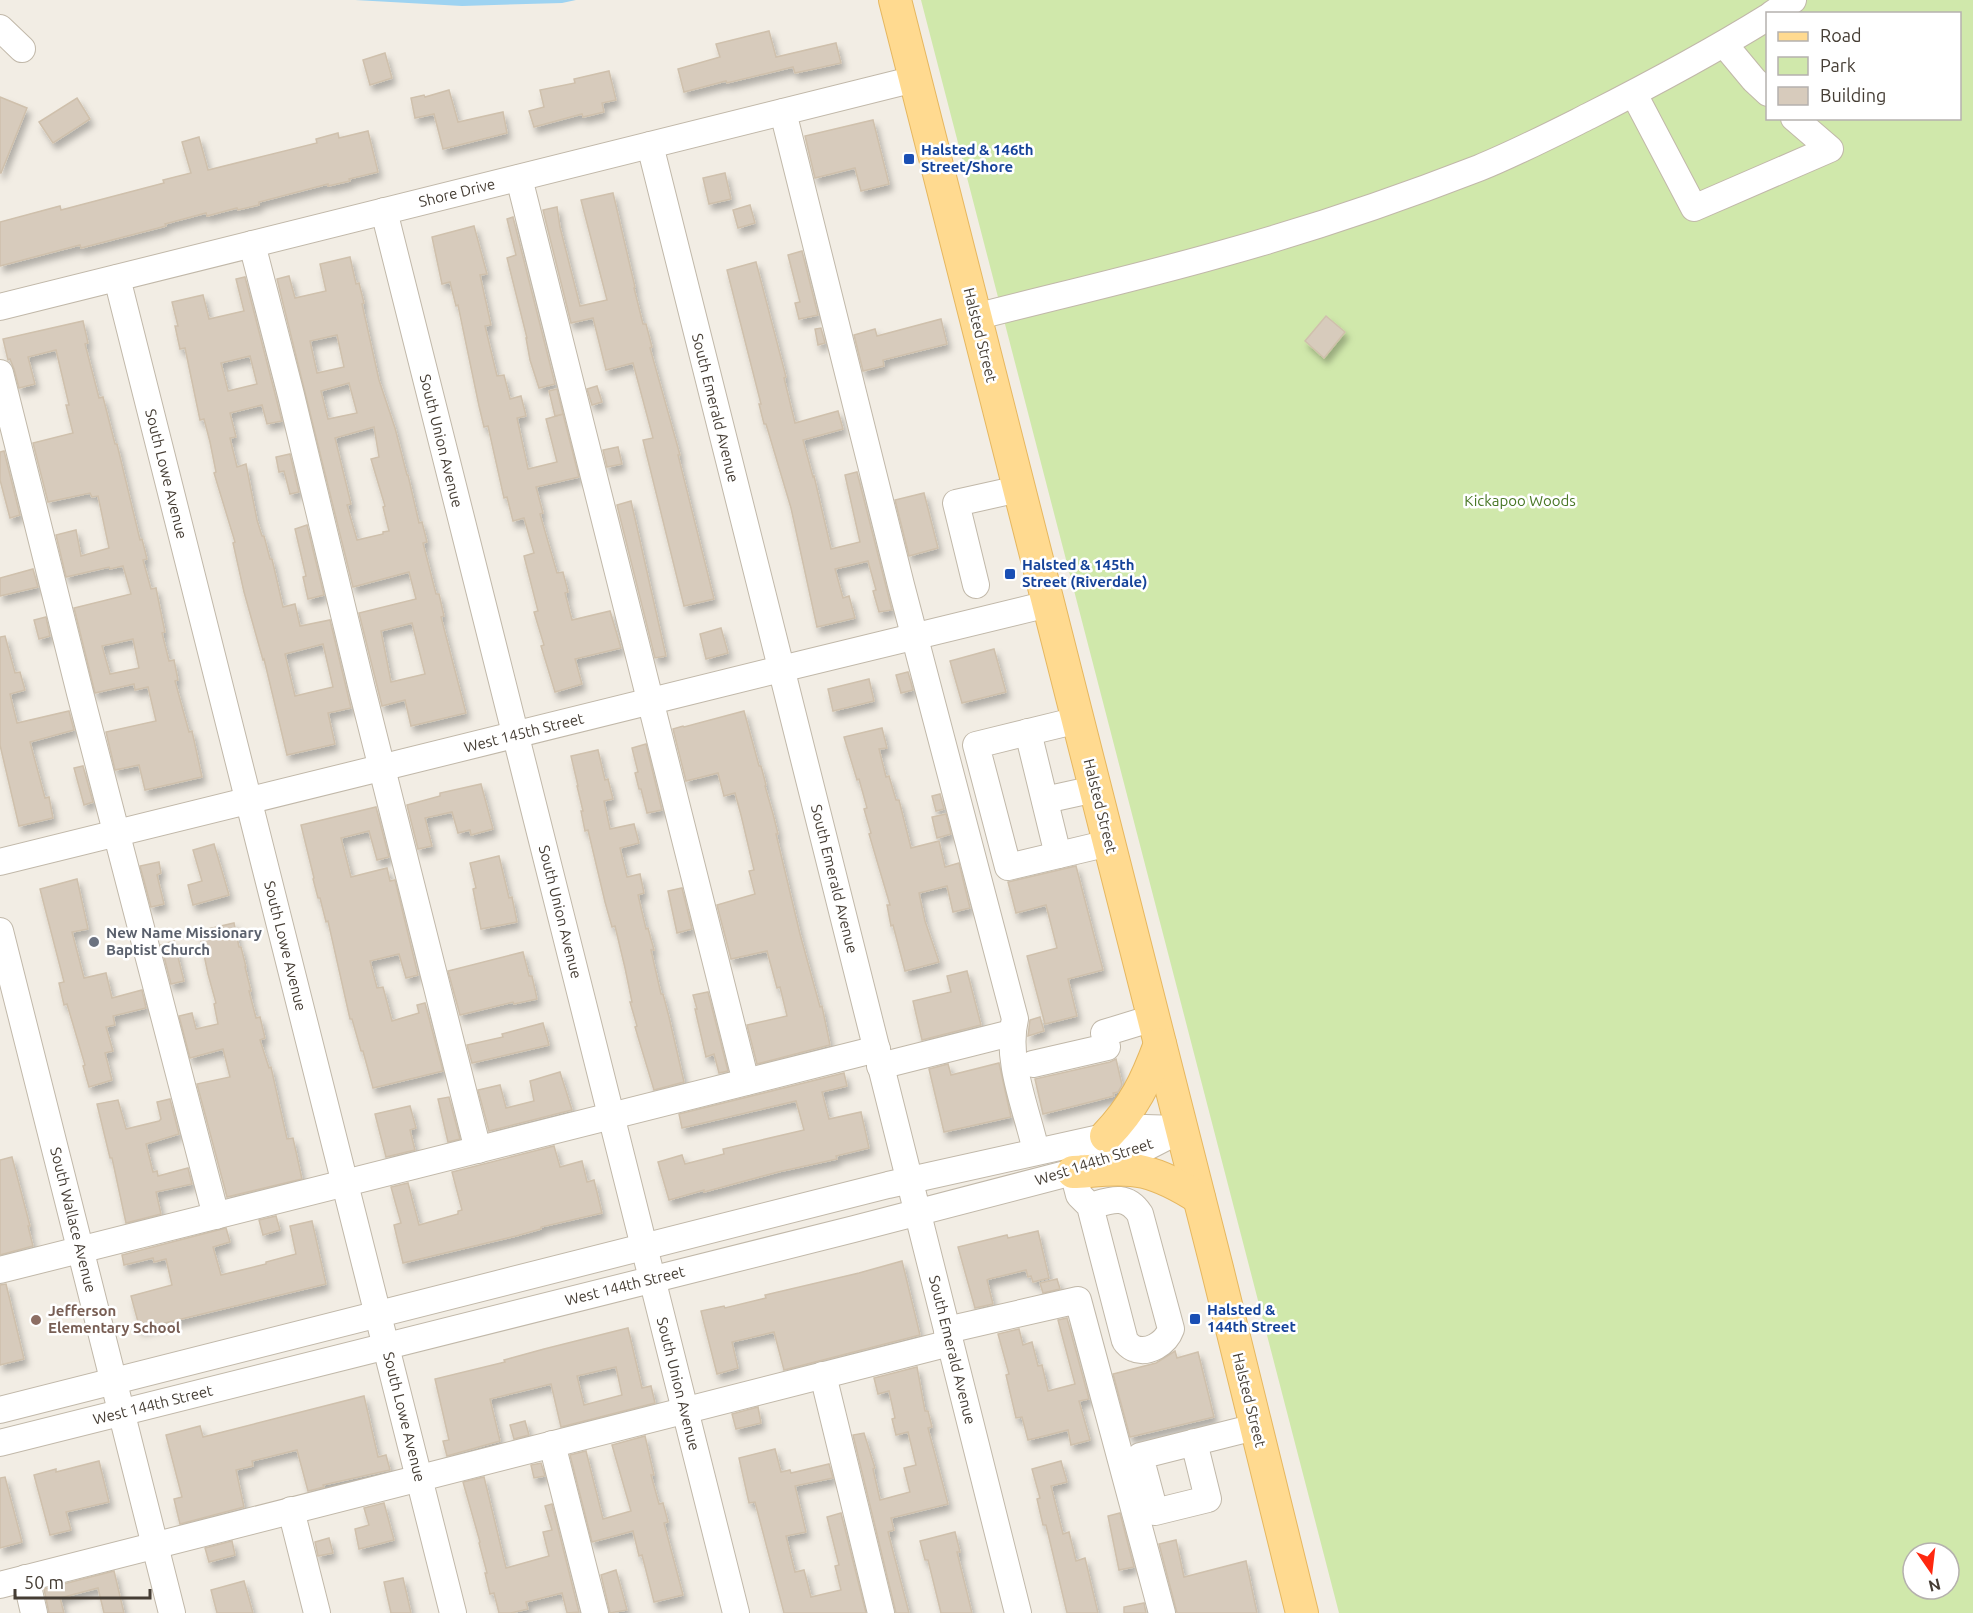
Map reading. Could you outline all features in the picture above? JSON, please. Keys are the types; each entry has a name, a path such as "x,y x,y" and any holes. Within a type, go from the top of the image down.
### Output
{"main road":[{"name":"Halsted Street","path":"895,0 1182,1129 1302,1613"},
{"path":"1106,1136 1137,1099 1147,1079 1156,1031"},
{"path":"1073,1172 1142,1171 1162,1178 1199,1198"}],"street":[{"path":"1775,12 1792,0"},
{"path":"975,317 1221,254 1355,213 1481,166 1634,94 1766,18"},
{"path":"0,28 22,49"},
{"path":"1724,44 1766,92"},
{"name":"Shore Drive","path":"0,307 915,79"},
{"path":"1634,94 1694,208 1830,149 1796,120"},
{"path":"783,112 915,637 1015,1019 1011,1033 1013,1059 1036,1151"},
{"name":"South Emerald Avenue","path":"650,145 1018,1613"},
{"path":"519,178 746,1082"},
{"name":"South Union Avenue","path":"384,211 736,1613"},
{"path":"252,244 478,1150"},
{"name":"South Lowe Avenue","path":"117,278 453,1613"},
{"path":"0,373 216,1216"},
{"path":"976,585 956,503 1019,489"},
{"name":"West 145th Street","path":"0,862 1048,604"},
{"path":"1078,720 976,745 1008,867 1109,843"},
{"path":"1028,732 1058,855"},
{"path":"1045,801 1095,789"},
{"name":"South Wallace Avenue","path":"0,931 172,1613"},
{"path":"1033,1064 1107,1047 1104,1033 1156,1031"},
{"path":"0,1270 746,1082 1011,1033"},
{"name":"West 144th Street","path":"0,1410 909,1180 1145,1128 1182,1129"},
{"name":"West 144th Street","path":"0,1443 1073,1172 1149,1146 1182,1129"},
{"path":"1073,1172 1079,1195 1090,1206 1125,1341 1132,1348 1142,1350 1161,1345 1171,1329 1140,1214 1134,1205 1124,1200 1112,1200 1090,1206"},
{"path":"0,1585 823,1375 1078,1300 1161,1613"},
{"path":"823,1375 882,1613"},
{"path":"1194,1442 1255,1427"},
{"path":"552,1444 596,1613"},
{"path":"291,1510 317,1613"},
{"path":"26,1578 34,1613"}],"green space":[{"name":"Kickapoo Woods","path":"921,0 1973,0 1973,1613 1339,1613"}],"water":[{"path":"355,0 576,0 562,3 462,6"}],"building":[{"path":"769,31 776,57 836,43 841,63 795,73 793,67 684,92 678,69 720,57 716,44"},
{"path":"385,53 392,78 370,85 363,60"},
{"path":"609,71 616,100 602,103 604,112 583,117 582,114 534,127 529,111 544,107 540,90 575,83 574,79"},
{"path":"449,90 458,122 503,112 507,133 443,149 434,114 415,118 411,98 424,95 425,97"},
{"path":"0,97 27,108 1,173 0,173"},
{"path":"77,98 90,119 53,143 39,122"},
{"path":"873,120 889,184 861,191 855,168 815,178 805,136"},
{"path":"368,131 378,172 349,179 350,181 328,186 328,184 259,202 259,205 207,216 206,213 81,248 80,245 0,266 0,222 60,206 61,210 164,183 163,180 191,173 182,142 199,137 208,170 317,143 316,139 338,133 339,138"},
{"path":"725,173 731,199 709,204 703,178"},
{"path":"613,193 634,288 643,324 646,324 652,347 650,348 680,455 678,455 714,599 684,606 643,440 653,438 633,363 606,370 593,318 571,323 543,210 557,207 580,306 607,300 581,200"},
{"path":"750,205 755,223 738,228 733,210"},
{"path":"513,217 555,384 539,388 530,360 527,338 507,258 516,255 507,219"},
{"path":"474,226 487,274 480,275 491,325 485,326 497,376 504,375 510,399 521,396 526,416 517,418 528,469 557,462 546,419 563,414 579,477 536,487 543,513 540,514 557,573 563,572 568,592 565,593 572,620 610,611 621,648 575,659 582,684 555,692 541,646 544,645 534,612 538,611 524,556 534,553 524,518 513,521 507,497 504,498 488,426 484,427 458,305 456,306 450,282 442,284 432,237"},
{"path":"802,251 818,315 799,319 795,303 800,302 788,255"},
{"path":"350,257 356,284 359,283 379,380 395,428 419,523 422,522 427,542 423,543 436,594 439,594 444,616 441,617 466,713 411,726 405,700 382,706 359,613 416,599 409,572 353,587 277,279 289,276 295,298 326,291 320,264","holes":["337,335 344,367 317,373 310,341","349,383 357,413 328,419 321,391","374,427 379,457 371,459 385,506 383,507 389,531 357,540 347,505 351,504 335,438","412,623 425,674 391,682 381,631"]},
{"path":"756,262 786,377 784,378 795,423 838,411 843,429 803,440 831,549 860,542 845,475 857,472 892,610 879,612 868,561 835,569 843,598 849,596 855,618 817,627 791,508 766,424 764,424 727,270"},
{"path":"245,277 282,421 267,424 262,405 230,413 236,437 230,438 237,467 246,464 257,520 270,559 272,559 283,607 295,604 300,626 330,620 351,708 328,713 335,744 287,755 264,659 244,592 233,543 235,542 214,473 216,472 204,419 200,420 185,348 180,349 175,326 178,326 172,302 203,295 209,319 244,311 236,279","holes":["250,356 257,384 228,391 221,363","323,644 333,687 295,696 285,654"]},
{"path":"1326,316 1345,332 1324,358 1305,341"},
{"path":"941,319 947,344 883,360 884,366 863,371 854,335 875,329 877,336"},
{"path":"83,321 88,343 85,344 99,398 103,397 115,444 117,444 140,540 142,539 147,559 143,560 151,589 156,588 165,632 162,633 169,661 174,660 178,680 175,681 189,732 192,731 202,777 145,790 139,765 115,770 106,732 156,721 148,687 135,690 134,684 95,693 74,608 131,594 123,566 66,577 56,535 76,530 81,556 109,548 98,496 92,497 90,493 48,502 33,443 73,433 56,350 28,357 35,384 19,388 3,339","holes":["133,639 139,668 110,674 102,646"]},
{"path":"821,328 825,343 818,345 815,329"},
{"path":"597,386 602,402 592,405 587,389"},
{"path":"557,389 563,414 555,416 549,391"},
{"path":"618,447 622,464 607,467 603,450"},
{"path":"4,451 20,515 10,518 0,480 0,452"},
{"path":"290,454 299,492 290,494 284,471 279,472 276,457"},
{"path":"924,493 938,548 909,556 895,500"},
{"path":"631,501 666,656 655,658 617,505"},
{"path":"307,525 324,595 308,599 303,577 306,576 295,529"},
{"path":"33,569 38,587 0,596 0,578"},
{"path":"46,617 50,636 39,639 34,620"},
{"path":"721,628 728,653 706,659 700,634"},
{"path":"5,636 15,673 20,672 25,690 10,694 17,723 69,711 74,730 30,742 45,798 49,797 53,818 19,826 0,745 0,637"},
{"path":"994,649 1006,692 962,703 950,661"},
{"path":"908,672 913,690 901,693 896,675"},
{"path":"869,679 874,701 833,711 828,689"},
{"path":"744,711 766,785 800,934 820,1007 822,1006 830,1045 757,1064 747,1025 787,1016 780,987 777,988 767,951 731,959 717,905 755,894 749,871 754,870 741,815 735,793 724,796 718,773 686,781 673,729"},
{"path":"882,728 887,748 879,749 886,777 889,776 896,800 899,800 911,848 939,841 945,867 959,863 970,908 953,912 947,886 919,893 925,921 939,962 905,971 893,925 891,926 887,905 890,905 869,834 871,833 864,809 867,808 844,737"},
{"path":"646,744 662,810 647,813 635,773 638,772 632,748"},
{"path":"598,750 605,780 608,779 613,799 604,801 610,829 634,824 639,843 620,848 627,877 640,874 644,893 638,895 646,929 648,928 654,950 651,950 684,1082 654,1090 635,1027 637,1026 615,926 612,927 588,830 585,831 571,756"},
{"path":"83,766 93,802 84,805 74,768"},
{"path":"481,784 493,829 471,835 470,830 458,833 452,812 425,818 432,846 418,849 407,805 440,796 440,793"},
{"path":"940,794 944,809 936,811 932,796"},
{"path":"376,807 389,857 377,860 369,831 341,838 351,877 387,868 390,881 395,880 418,975 406,978 399,954 370,961 377,988 383,987 392,1021 419,1013 417,1005 425,1003 443,1071 373,1088 363,1051 361,1051 352,1019 350,1019 328,921 326,922 320,898 318,898 301,825"},
{"path":"946,814 951,834 937,838 932,817"},
{"path":"214,844 229,895 193,905 188,885 202,881 193,850"},
{"path":"499,856 517,922 481,929 473,889 476,888 470,863"},
{"path":"159,862 161,873 157,875 164,904 151,907 140,866"},
{"path":"1076,866 1103,970 1068,979 1077,1016 1045,1024 1027,956 1057,948 1046,905 1016,913 1008,882"},
{"path":"77,879 88,929 72,932 84,978 106,973 112,998 142,990 146,1008 113,1016 115,1025 106,1027 113,1051 105,1053 112,1080 89,1087 67,1004 64,1005 59,983 64,982 40,889"},
{"path":"682,888 692,929 677,933 668,891"},
{"path":"234,923 256,1018 260,1017 265,1038 260,1040 269,1068 271,1067 287,1139 293,1138 302,1179 227,1197 197,1084 230,1077 223,1049 190,1058 179,1016 192,1013 196,1029 218,1024 214,1004 216,1003 199,931"},
{"path":"174,941 184,981 171,984 161,945"},
{"path":"523,952 537,999 514,1004 513,1002 460,1015 448,971"},
{"path":"967,971 981,1025 922,1040 913,1001 951,992 947,976"},
{"path":"708,992 728,1071 719,1073 714,1054 706,1057 693,995"},
{"path":"1040,1017 1044,1031 1028,1036 1030,1020"},
{"path":"543,1023 549,1045 472,1063 467,1045 503,1037 502,1034"},
{"path":"1116,1059 1122,1085 1118,1092 1113,1093 1114,1096 1043,1114 1035,1079"},
{"path":"999,1063 1011,1117 944,1132 929,1069 948,1064 951,1075"},
{"path":"560,1072 572,1110 489,1131 478,1090 500,1085 506,1108 534,1101 530,1081"},
{"path":"844,1073 847,1086 822,1092 829,1119 861,1112 869,1148 836,1156 837,1159 669,1200 658,1162 682,1155 685,1164 724,1154 723,1149 804,1130 796,1101 682,1128 679,1114"},
{"path":"449,1097 460,1139 448,1142 438,1099"},
{"path":"170,1099 179,1134 146,1144 153,1172 157,1171 158,1176 188,1168 192,1184 156,1192 161,1214 126,1223 97,1104 118,1100 126,1129 159,1121 161,1119 157,1102"},
{"path":"410,1106 416,1128 410,1130 415,1150 386,1157 375,1114"},
{"path":"554,1146 560,1167 582,1161 587,1182 594,1180 602,1213 403,1263 394,1225 401,1223 391,1187 408,1183 419,1225 458,1214 458,1211 462,1210 452,1172"},
{"path":"12,1157 33,1246 0,1255 0,1160"},
{"path":"276,1216 280,1230 263,1235 259,1220"},
{"path":"312,1221 326,1284 140,1329 131,1296 172,1285 166,1259 154,1262 153,1258 124,1265 122,1255 226,1228 230,1242 213,1247 221,1275 296,1254 290,1226"},
{"path":"1038,1231 1049,1278 1033,1282 1026,1270 989,1279 987,1280 993,1304 975,1308 958,1247 1007,1235 1008,1238"},
{"path":"902,1261 920,1335 784,1370 774,1332 732,1342 738,1368 717,1374 701,1311 766,1298 765,1295"},
{"path":"1057,1279 1060,1289 1043,1293 1040,1283"},
{"path":"6,1284 24,1359 0,1365 0,1285"},
{"path":"1067,1318 1089,1399 1079,1401 1090,1440 1071,1445 1068,1430 1028,1440 1022,1417 1016,1418 1006,1375 1009,1374 998,1334 1019,1329 1023,1345 1032,1342 1038,1366 1042,1365 1048,1391 1075,1384 1058,1320"},
{"path":"628,1328 642,1388 651,1386 655,1403 561,1427 551,1384 490,1399 500,1441 447,1456 443,1441 449,1440 435,1379 505,1362 504,1360","holes":["616,1367 622,1395 584,1405 577,1376"]},
{"path":"1175,1351 1177,1358 1198,1352 1214,1417 1130,1437 1113,1374 1156,1363"},
{"path":"917,1367 925,1411 928,1411 932,1427 928,1428 948,1504 891,1518 894,1530 888,1532 909,1613 896,1613 853,1435 864,1433 875,1468 873,1469 880,1500 910,1492 904,1468 916,1465 908,1432 896,1435 889,1391 878,1394 874,1378"},
{"path":"364,1396 378,1457 386,1455 390,1470 323,1485 324,1487 308,1491 297,1450 252,1461 253,1466 236,1470 244,1507 180,1524 174,1499 182,1497 166,1435 200,1426 203,1437"},
{"path":"758,1407 761,1423 736,1429 732,1414"},
{"path":"525,1421 529,1435 514,1439 510,1425"},
{"path":"645,1436 654,1475 651,1475 659,1504 663,1503 668,1522 664,1523 683,1595 654,1602 642,1555 639,1556 633,1531 592,1542 570,1455 586,1451 603,1519 631,1511 612,1445"},
{"path":"775,1449 781,1472 790,1470 791,1473 829,1464 833,1478 795,1486 806,1532 786,1536 795,1572 804,1570 811,1597 841,1590 835,1566 839,1565 827,1517 841,1513 866,1613 784,1613 755,1502 749,1503 739,1458"},
{"path":"99,1461 109,1502 66,1512 71,1530 50,1535 34,1475"},
{"path":"1061,1461 1067,1482 1051,1486 1063,1534 1069,1532 1076,1561 1085,1558 1098,1613 1067,1613 1046,1525 1043,1525 1037,1499 1040,1498 1032,1469"},
{"path":"541,1463 545,1476 534,1478 531,1465"},
{"path":"5,1477 22,1542 0,1548 0,1478"},
{"path":"484,1477 506,1568 549,1556 543,1532 552,1530 545,1506 552,1504 579,1612 567,1613 562,1593 526,1602 528,1609 499,1613 494,1593 490,1594 480,1542 463,1482"},
{"path":"384,1503 394,1540 359,1549 355,1529 369,1525 364,1508"},
{"path":"1120,1513 1134,1567 1119,1570 1108,1516"},
{"path":"955,1532 960,1552 957,1552 972,1613 941,1613 928,1560 925,1560 920,1541"},
{"path":"329,1538 333,1553 318,1556 315,1542"},
{"path":"1176,1540 1184,1577 1246,1561 1257,1613 1177,1613 1159,1544"},
{"path":"232,1541 235,1555 209,1562 205,1548"},
{"path":"616,1570 627,1610 610,1613 601,1575"},
{"path":"114,1571 124,1613 104,1613 98,1588 60,1598 64,1613 49,1613 44,1589"},
{"path":"403,1578 411,1613 391,1613 384,1582"},
{"path":"244,1581 253,1613 217,1613 211,1590"},
{"path":"1144,1603 1146,1613 1124,1613 1124,1607"}],"place":[{"name":"Halsted & 146th Street/Shore","path":"909,159"},
{"name":"Halsted & 145th Street (Riverdale)","path":"1010,574"},
{"name":"New Name Missionary Baptist Church","path":"94,942"},
{"name":"Halsted & 144th Street","path":"1195,1319"},
{"name":"Jefferson Elementary School","path":"36,1320"}]}
